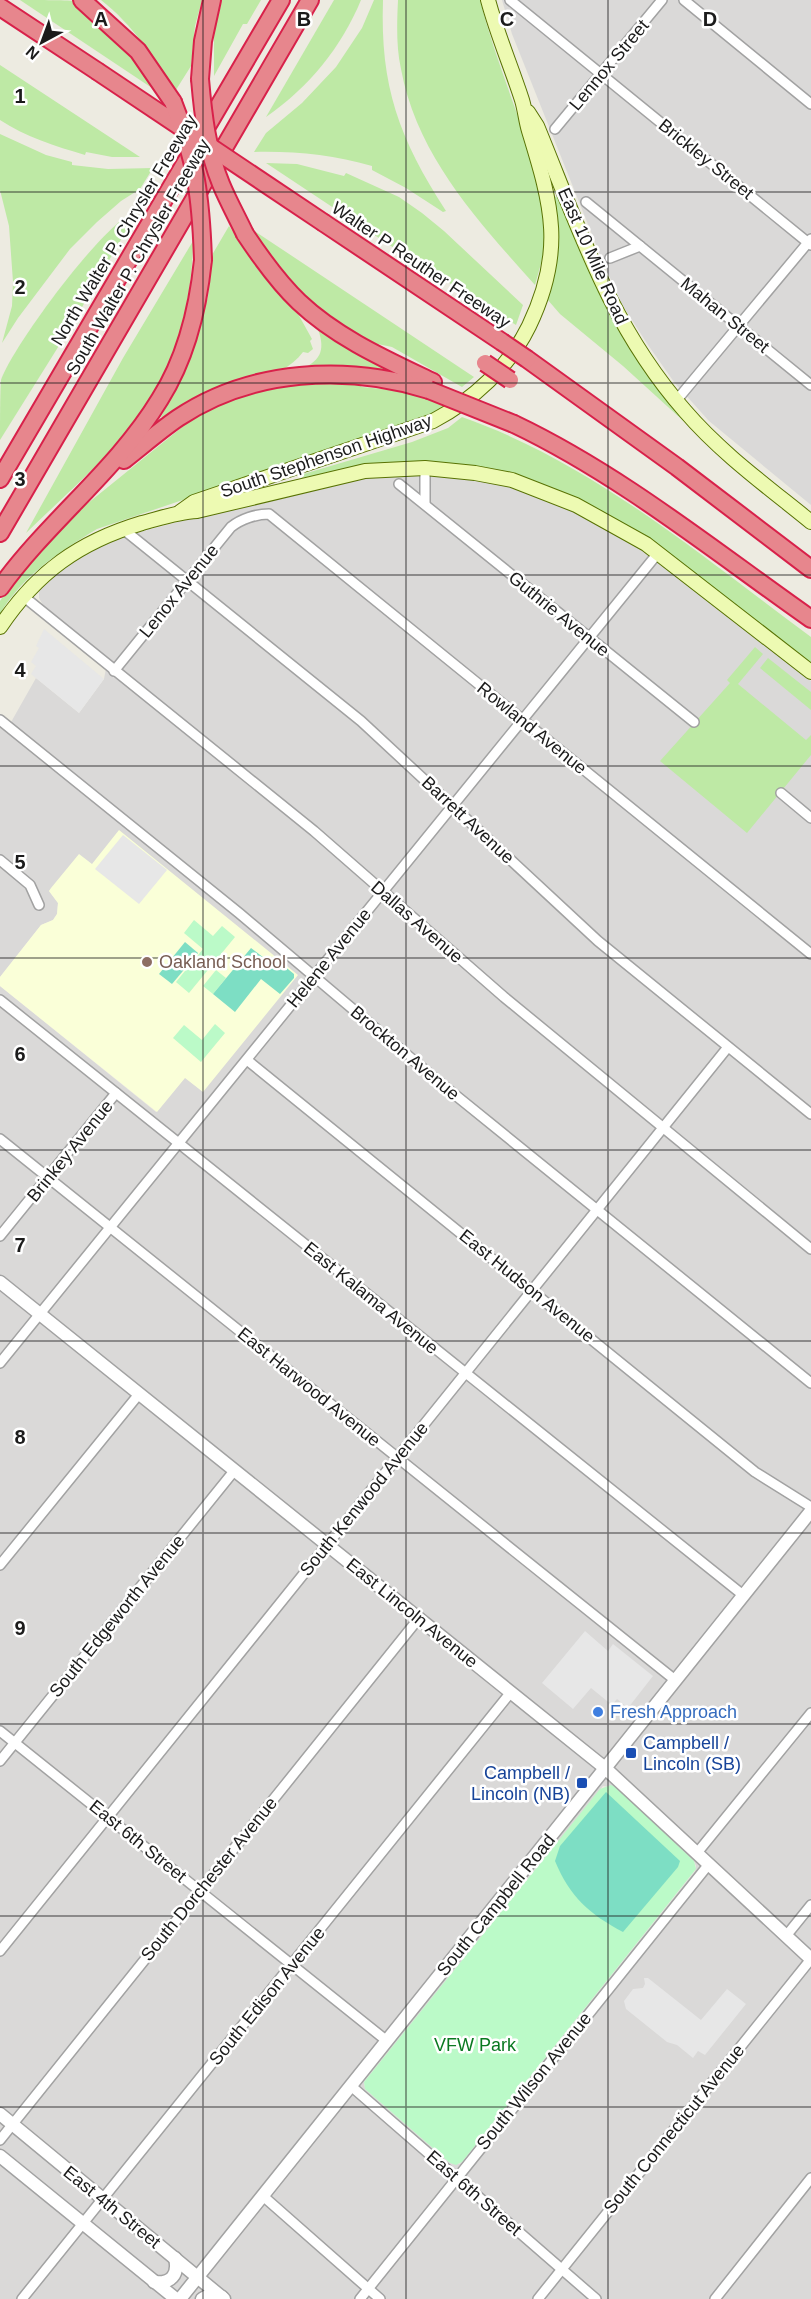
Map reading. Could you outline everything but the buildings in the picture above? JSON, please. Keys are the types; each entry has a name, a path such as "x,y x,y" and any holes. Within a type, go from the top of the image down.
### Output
{"highway":[{"path":"0,588 19,562 118,456 161,398 173,375 190,330 200,290 203,260 195,165 173,102 138,51 82,0"},
{"path":"212,0 203,40 200,79 203,118 212,157 220,182 245,234 287,290 316,316 378,356 431,386 555,444 605,472 811,619"},
{"name":"North Walter P. Chrysler Freeway","path":"0,479 281,0"},
{"name":"South Walter P. Chrysler Freeway","path":"0,533 310,0"},
{"name":"Walter P Reuther Freeway","path":"0,7 527,359 644,442 811,569"},
{"path":"485,363 510,380"},
{"path":"77,499 179,417 210,400 251,385 280,378 340,373 431,386"},
{"path":"0,460 52,389"}],"main road":[{"path":"488,0 523,102"},
{"name":"East 10 Mile Road","path":"523,102 537,126 607,297 639,351 676,401 725,452 811,522"},
{"name":"South Stephenson Highway","path":"180,512 194,502 433,421 475,393 517,347 542,294 551,256 551,217 548,197 528,130 523,102"},
{"name":"South Stephenson Highway","path":"0,627 23,596 58,562 80,548 123,529 180,512 208,508 354,472 392,468 425,468"},
{"path":"425,468 475,472 512,480 598,516 658,553 811,672"}],"street":[{"name":"Brickley Street","path":"510,0 810,242"},
{"name":"Lennox Street","path":"555,129 662,0"},
{"path":"684,0 811,104"},
{"name":"Mahan Street","path":"586,202 811,385"},
{"path":"676,401 810,242"},
{"path":"610,258 640,246"},
{"path":"425,468 425,504"},
{"name":"Guthrie Avenue","path":"399,484 694,722"},
{"name":"Rowland Avenue","path":"250,518 261,514 274,516 811,954"},
{"name":"Lenox Avenue","path":"114,671 231,527 250,518"},
{"name":"Barrett Avenue","path":"123,529 361,722 598,941 811,1114"},
{"name":"Helene Avenue","path":"0,1363 658,553"},
{"name":"Dallas Avenue","path":"23,596 314,831 504,998 811,1249"},
{"name":"Brockton Avenue","path":"0,720 314,976 438,1081 811,1383"},
{"path":"781,793 811,818"},
{"path":"0,860 30,885 39,905"},
{"name":"East Kalama Avenue","path":"0,1000 743,1596"},
{"name":"South Kenwood Avenue","path":"0,1951 728,1047"},
{"name":"East Hudson Avenue","path":"247,1060 755,1472 811,1509"},
{"name":"Brinkey Avenue","path":"0,1236 116,1093"},
{"name":"East Harwood Avenue","path":"0,1139 675,1680"},
{"name":"East Lincoln Avenue","path":"0,1282 605,1768 811,1959"},
{"path":"0,1565 139,1394"},
{"name":"South Edgeworth Avenue","path":"0,1761 234,1471"},
{"name":"South Campbell Road","path":"178,2299 263,2196 811,1509"},
{"name":"South Dorchester Avenue","path":"0,2140 419,1618"},
{"name":"South Edison Avenue","path":"22,2299 511,1692"},
{"path":"697,1853 811,1713"},
{"name":"East 6th Street","path":"0,1731 387,2041"},
{"name":"South Wilson Avenue","path":"360,2299 709,1864"},
{"path":"786,1936 811,1905"},
{"name":"South Connecticut Avenue","path":"538,2299 811,1959"},
{"name":"East 6th Street","path":"351,2086 596,2299"},
{"name":"East 4th Street","path":"0,2114 223,2298"},
{"name":"East 4th Street","path":"0,2157 178,2299"},
{"path":"715,2299 811,2178"},
{"path":"263,2196 380,2299"},
{"path":"154,2282 164,2283 173,2278 177,2269 175,2258"},
{"path":"202,2299 209,2295 223,2298"}],"shaded area":[{"path":"502,0 811,0 811,505 709,421 674,382 623,306 605,267 512,34"},
{"path":"447,474 502,484 545,497 638,544 811,681 811,2299 0,2299 0,986 156,1112 185,1077 203,1092 91,864 49,891 58,903 57,914 53,920 41,925 0,977 0,727 6,731 36,678 79,713 104,679 108,658 43,605 39,598 39,591 43,584 61,567 117,538 372,476","holes":["603,1786 617,1788 694,1861 695,1871 462,2162 450,2163 365,2089 364,2082"]},
{"path":"44,629 104,679 79,713 31,674 36,666 31,662 39,648 36,646"},
{"name":"Oakland School","path":"119,830 298,975 203,1092 185,1078 157,1112 0,986 0,977 41,925 53,920 57,914 58,903 49,891 51,888 79,854 92,864"},
{"path":"123,835 167,870 139,904 95,869"},
{"path":"585,1631 608,1651 613,1644 653,1676 628,1708 617,1699 612,1705 591,1688 573,1709 542,1683"},
{"path":"644,1978 648,1978 701,2020 727,1989 746,2004 705,2055 698,2051 693,2058 677,2045 667,2042 626,2009 624,2001 633,1989 643,1988"}],"green space":[{"path":"20,0 75,1 96,17 118,40 152,88"},
{"path":"101,0 202,0 195,26 191,66 174,93 142,43 123,20"},
{"path":"222,0 261,0 247,24 243,24 214,76 214,34"},
{"path":"334,0 361,0 344,34 322,65 296,93 266,117"},
{"path":"374,0 383,0 385,59 396,111 416,159 446,211 443,212 406,188 372,170 372,166 314,155 254,152 266,133 302,103 336,67 362,28"},
{"path":"398,0 480,0 541,191 545,238 535,285 492,236 453,186 435,159 421,130 409,101 399,61"},
{"path":"0,65 140,157 112,157 86,152 85,155 30,136 0,120"},
{"path":"0,134 46,155 72,162 72,165 108,169 153,168 140,189 121,201 70,249 2,343 12,306 13,282 9,226 0,190"},
{"path":"266,163 297,164 344,176 346,173 399,197 444,231 523,305 516,325 397,250"},
{"path":"559,196 595,282 620,331 648,372 701,437 623,366 560,314 547,299 558,229 555,197"},
{"path":"138,210 70,328 0,440 1,380 9,364 41,314 83,259 123,219"},
{"path":"229,226 260,272 297,312 312,339 310,341 313,349 308,353 303,352 283,370 270,376 197,400 161,417 196,339 208,297 212,255"},
{"path":"250,228 474,377 462,387 392,347 368,342 320,310 294,287"},
{"path":"193,241 189,288 179,334 172,356 151,398 126,433 26,533 123,358"},
{"path":"318,329 352,351 388,369 387,373 298,371 312,363 319,355 321,344"},
{"path":"325,381 356,382 362,387 419,396 446,406 422,419 97,529 69,546 31,576 9,600 0,614 0,601 20,572 77,512 186,424 220,403 255,392"},
{"path":"462,417 510,436 556,459 601,485 687,544 811,637 811,664 645,535 547,486 497,471 424,461 367,464 302,478 300,475 412,442 448,428"},
{"path":"755,647 763,654 738,684 806,740 811,735 811,755 747,833 660,761 730,683 727,680"},
{"path":"768,658 811,692 811,710 760,668"},
{"path":"194,920 213,936 222,926 235,937 189,993 176,982 203,949 184,933"},
{"path":"185,942 198,953 172,984 159,974"},
{"path":"251,948 268,961 273,957 294,974 294,978 280,994 261,979 235,1012 213,994"},
{"path":"216,970 226,978 213,994 203,986"},
{"path":"215,1024 225,1033 201,1062 173,1038 184,1025 202,1040"},
{"name":"VFW Park","path":"611,1785 617,1788 694,1861 696,1869 462,2162 456,2165 450,2163 365,2089 364,2082 600,1789"},
{"path":"606,1792 680,1861 678,1867 623,1932 590,1911 574,1895 555,1861 560,1846"}],"place":[{"name":"Oakland School","path":"147,962"},
{"name":"Fresh Approach","path":"598,1712"},
{"name":"Campbell / Lincoln (SB)","path":"631,1753"},
{"name":"Campbell / Lincoln (NB)","path":"582,1783"}]}
